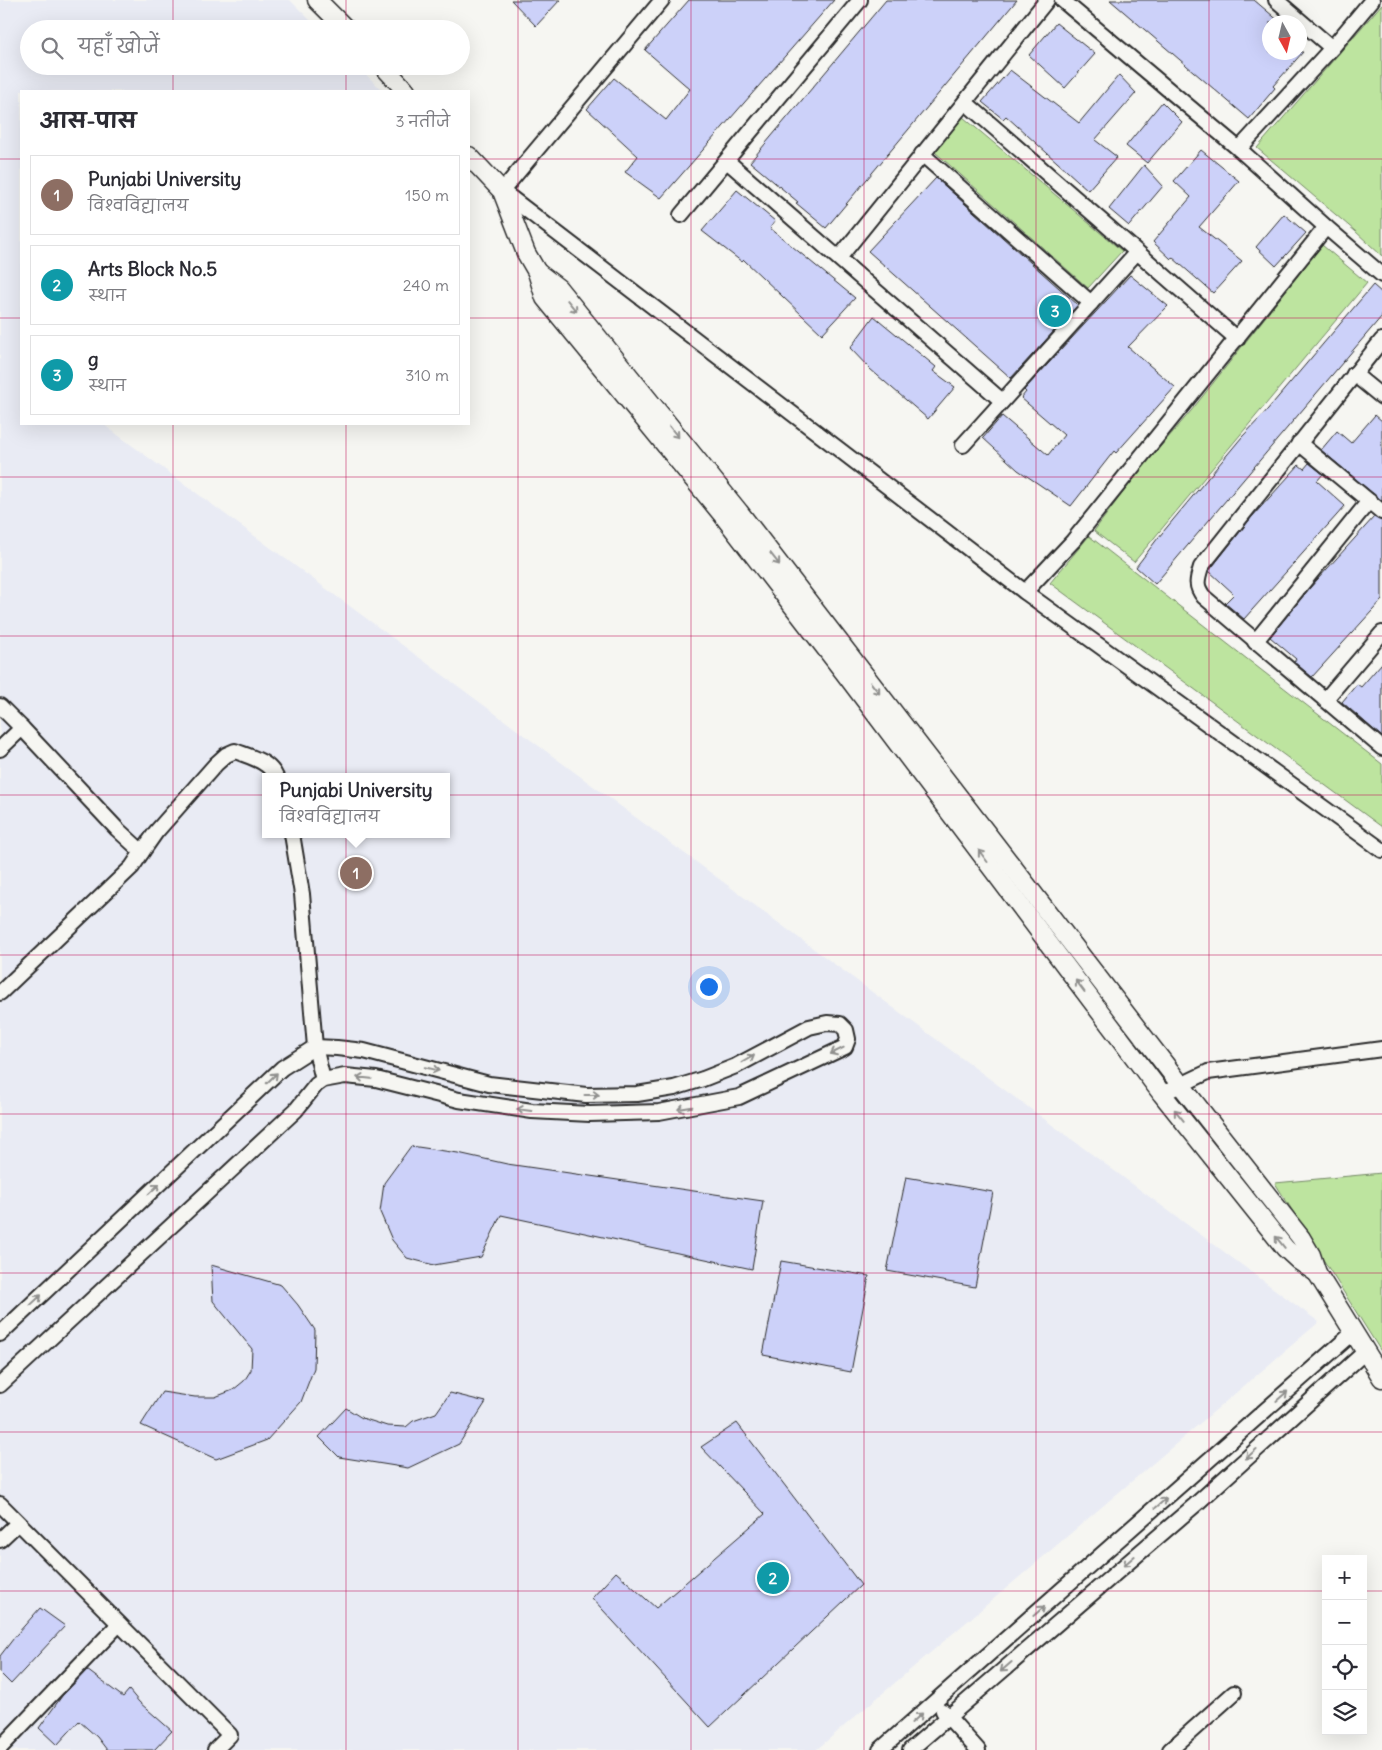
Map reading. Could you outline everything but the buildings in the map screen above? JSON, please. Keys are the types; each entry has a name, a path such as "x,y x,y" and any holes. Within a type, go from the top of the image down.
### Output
{"street":[{"path":"317,0 337,20"},
{"path":"502,191 662,0"},
{"path":"682,215 860,0"},
{"path":"839,258 1047,0"},
{"path":"1062,0 1239,149 1382,274"},
{"path":"1276,0 1332,48"},
{"path":"1239,149 1332,48 1372,0"},
{"path":"391,75 405,90"},
{"path":"965,102 1237,339"},
{"path":"922,154 1091,303"},
{"path":"470,157 502,191 1025,592 1382,850"},
{"path":"727,161 1002,400"},
{"path":"502,191 526,253 537,272 558,288 722,514 844,672 1162,1094 1285,1248 1317,1273"},
{"path":"1025,592 1073,541 1326,227"},
{"path":"963,445 1137,252"},
{"path":"1382,340 1201,567 1197,579 1198,590 1204,597 1382,748"},
{"path":"1354,374 1382,397"},
{"path":"641,402 739,512 1301,1238 1311,1255 1317,1273 1382,1378"},
{"path":"1299,443 1382,512"},
{"path":"1256,642 1369,501"},
{"path":"1325,700 1382,633"},
{"path":"0,706 117,830 142,852"},
{"path":"0,749 22,728"},
{"path":"0,993 132,867 156,832 216,764 235,751 258,759 274,773"},
{"path":"293,838 302,894 316,1047 323,1080"},
{"path":"0,1334 282,1068 316,1047 364,1051 489,1084 586,1095 637,1094 674,1088 703,1079 736,1066 809,1027 840,1024 846,1030 848,1039 845,1047 739,1097 659,1112 590,1114 532,1111 459,1100 376,1079 346,1076 323,1080 316,1085 296,1110 0,1385"},
{"path":"1162,1094 1208,1072 1382,1049"},
{"path":"880,1750 1354,1332"},
{"path":"910,1750 1195,1505 1366,1351"},
{"path":"0,1504 230,1735 215,1750"},
{"path":"0,1540 18,1523"},
{"path":"0,1748 119,1624"},
{"path":"1170,1750 1234,1694"},
{"path":"934,1702 978,1750"}],"shaded area":[{"path":"0,0 290,0 310,20 20,20 20,75 366,75 382,90 20,90 20,425 104,425 1319,1322 816,1750 0,1750"}],"green space":[{"path":"1382,4 1382,256 1257,148"},
{"path":"963,117 1122,251 1088,288 935,152"},
{"path":"1322,245 1367,283 1134,562 1094,531 1136,475 1191,411"},
{"path":"1089,536 1382,764 1382,827 1050,583"},
{"path":"1382,1173 1382,1353 1275,1183"}],"place":[{"name":"g","path":"1055,311"},
{"name":"Punjabi University","path":"356,873"},
{"name":"Arts Block No.5","path":"773,1578"}]}
